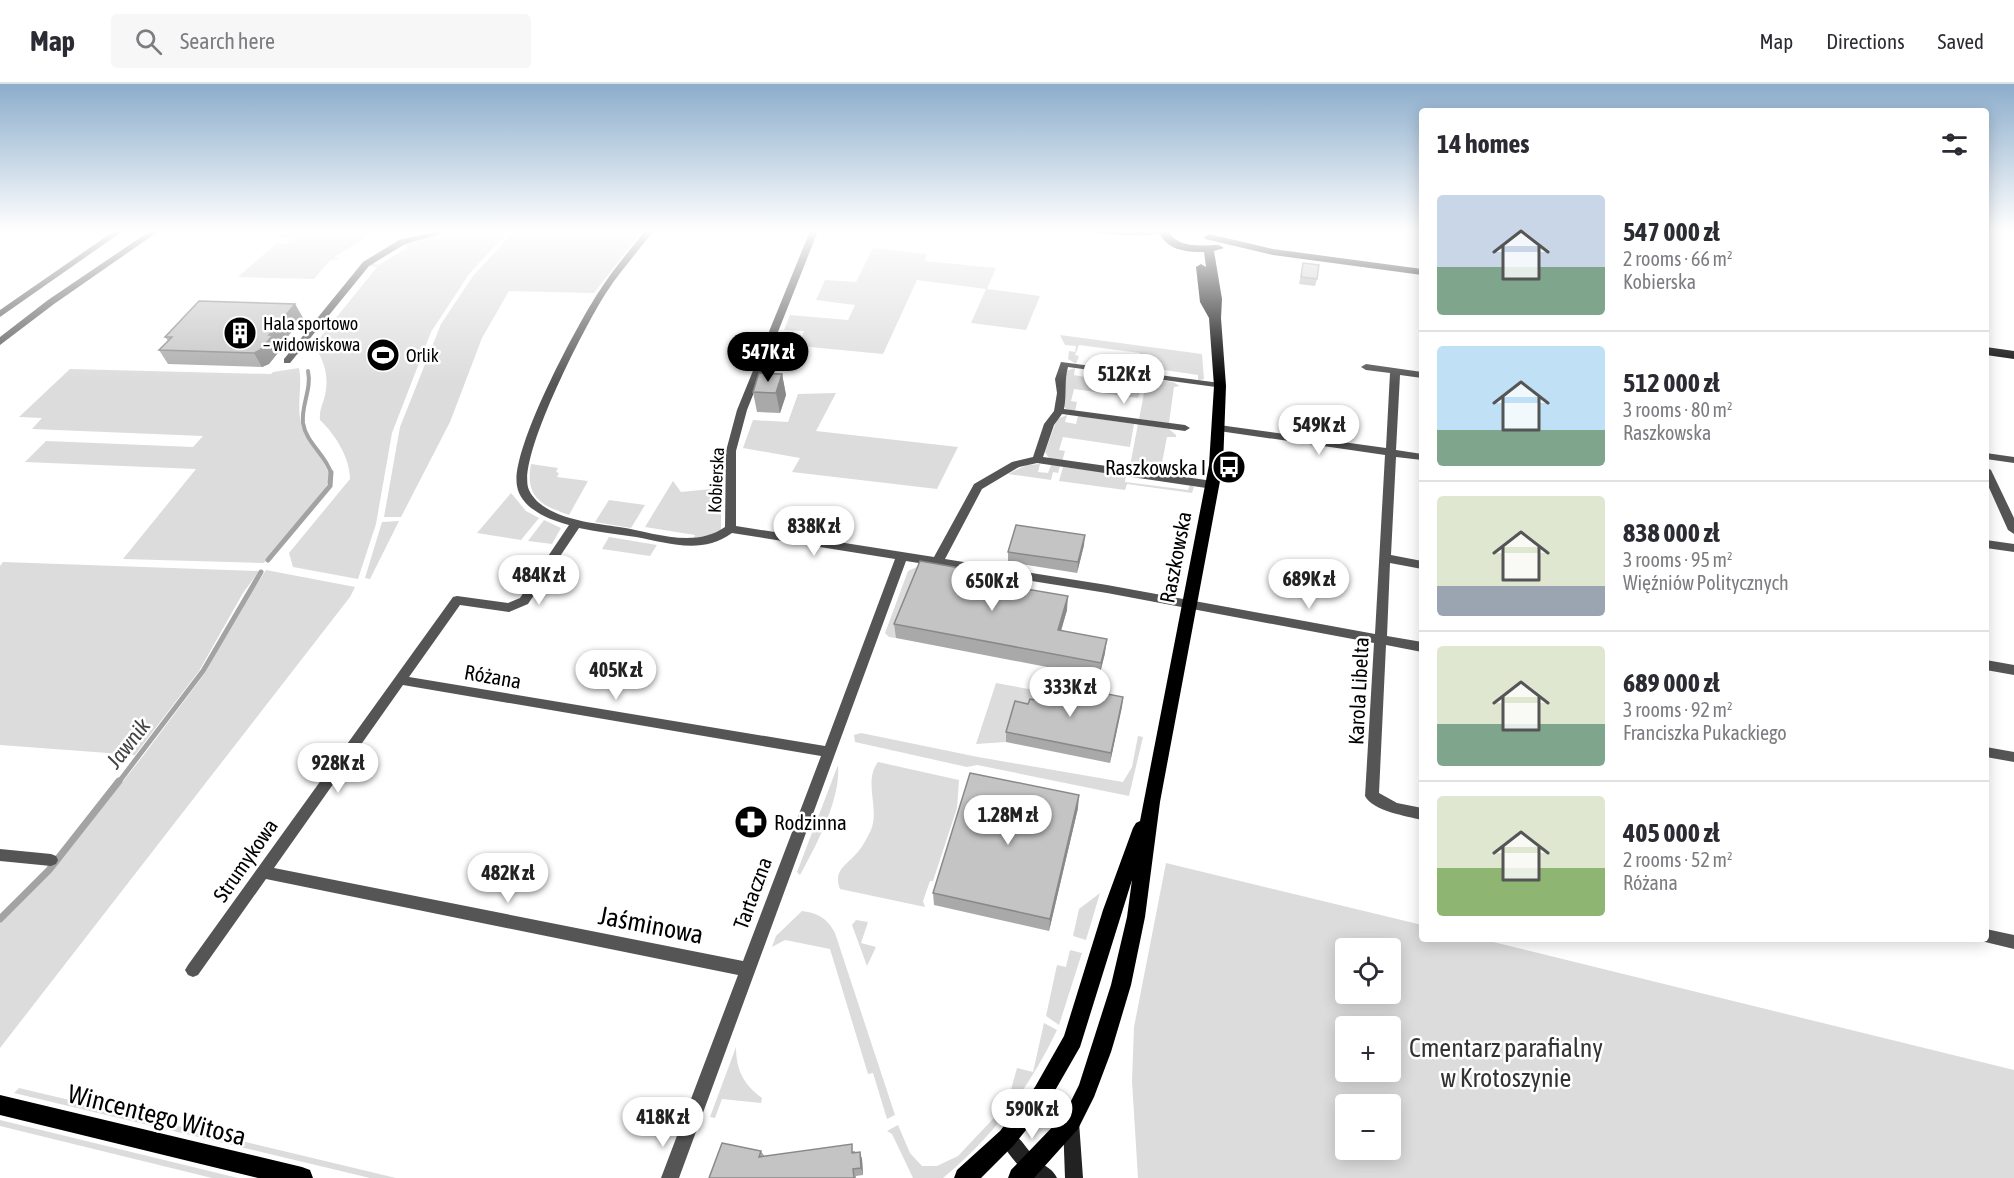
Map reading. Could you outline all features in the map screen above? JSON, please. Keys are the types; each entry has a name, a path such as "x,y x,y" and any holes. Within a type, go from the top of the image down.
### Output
{"main road":[{"name":"Raszkowska","path":"1203,282 1206,302 1215,318"},
{"name":"Raszkowska","path":"1033,1175 1071,1122 1087,1090 1121,985 1136,917 1151,802 1213,485 1219,428 1220,386 1214,282"},
{"path":"1989,351 2014,355"},
{"name":"Raszkowska","path":"1006,1138 1041,1094 1074,1040 1112,910 1151,802"},
{"name":"Wincentego Witosa","path":"0,1105 302,1178"},
{"path":"965,1178 1006,1138"}],"street":[{"path":"0,315 47,282"},
{"path":"0,342 79,282"},
{"path":"287,361 352,282"},
{"path":"611,282 596,303 565,360 541,415 524,467 522,484 529,498 555,517 576,524 702,543 723,536 730,530 939,561 1190,603 1419,646"},
{"name":"Kobierska","path":"730,530 731,451 742,410 793,282"},
{"path":"1037,460 1051,419 1059,411 1062,393 1060,379 1064,364 1220,386"},
{"path":"1366,367 1419,375"},
{"name":"Karola Libelta","path":"1395,371 1372,796 1394,808 1419,813"},
{"path":"1059,411 1185,428"},
{"path":"1219,428 1419,457"},
{"path":"1989,456 2014,460"},
{"path":"939,561 978,487 1016,464 1037,460 1213,485"},
{"path":"1989,477 2014,530"},
{"name":"Strumykowa","path":"193,970 457,600 509,608 524,601 576,524"},
{"path":"1989,544 2014,548"},
{"name":"Tartaczna","path":"670,1178 902,556"},
{"path":"1385,558 1419,564"},
{"path":"1989,666 2014,670"},
{"name":"Różana","path":"400,680 827,752"},
{"path":"1989,753 2014,758"},
{"path":"0,855 51,860"},
{"name":"Jaśminowa","path":"263,872 747,969"},
{"path":"1989,937 2014,942"},
{"path":"1071,1122 1074,1178"},
{"name":"Raszkowska","path":"1006,1138 1033,1175"}],"green space":[{"path":"365,282 464,282 431,332 392,433 376,524 358,579 293,567 289,553 350,479 341,447 320,420 326,376 324,365 316,348 328,340 319,339"},
{"path":"469,282 602,282 594,293 509,291 482,338 450,422 401,517 384,517 400,427 441,324"},
{"path":"824,282 916,282 883,354 799,346 804,331 784,330 790,315 848,320 855,305 816,300"},
{"path":"933,282 990,282 987,289 1040,296 1026,330 971,323 986,289"},
{"path":"1060,335 1202,354 1204,379 1198,381 1198,375 1158,369 1156,375 1124,371 1126,363 1137,364 1140,353 1079,345 1075,355 1079,356 1076,364 1068,359 1069,351 1075,352 1076,346 1065,345"},
{"path":"299,368 301,422 330,478 326,487 264,563 123,559 196,469 25,462 46,441 193,447 203,436 32,429 42,418 19,417 70,369 271,374"},
{"path":"1075,368 1074,375 1085,377 1088,370 1144,378 1138,398 1074,389 1071,401 1077,402 1075,411 1066,409 1063,405 1065,375 1066,371"},
{"path":"1147,378 1173,382 1180,386 1174,387 1169,423 1139,419"},
{"path":"836,393 816,431 958,447 937,489 792,472 800,458 743,448 753,420 788,422 798,394"},
{"path":"1067,415 1065,422 1076,424 1078,416 1134,424 1130,447 1063,437 1059,450 1065,451 1062,462 1049,458 1045,452 1057,419"},
{"path":"1138,424 1169,429 1176,435 1176,437 1167,437 1161,468 1171,469 1170,474 1129,471"},
{"path":"531,464 558,468 557,477 588,481 569,515 550,507 537,498 530,484"},
{"path":"1040,464 1038,472 1048,473 1051,465 1060,466 1058,473 1053,472 1051,480 1008,474 1027,465"},
{"path":"1063,467 1126,475 1125,482 1188,490 1190,485 1194,487 1192,493 1127,484 1125,490 1059,481"},
{"path":"673,481 681,492 721,488 721,530 713,535 694,538 695,535 645,527"},
{"path":"511,493 526,511 539,518 521,540 477,533"},
{"path":"609,500 645,505 631,528 595,522"},
{"path":"544,520 561,528 552,544 528,541"},
{"path":"399,521 370,579 365,578 382,522"},
{"path":"609,537 657,545 650,556 602,549"},
{"path":"3,562 259,571 243,593 199,671 135,755 0,745 0,566"},
{"path":"919,566 1026,583 1023,593 922,575 896,638 889,637 885,633 908,571"},
{"path":"266,570 355,587 350,597 0,1048 0,923 50,873 143,756 205,673 238,613"},
{"path":"996,683 1051,693 1046,712 1006,742 976,744"},
{"path":"861,733 978,757 1123,782 1132,767 1138,736 1143,737 1129,796 977,765 967,767 855,742 854,735"},
{"path":"878,762 959,780 957,808 933,881 930,881 923,901 925,907 840,889 838,883 839,873 860,849 871,830 874,813 872,778"},
{"path":"838,765 836,792 832,807 800,875 797,872"},
{"name":"Cmentarz parafialny w Krotoszynie","path":"1166,863 1419,924 1419,942 1493,942 2014,1070 2014,1178 1138,1178 1132,1081 1134,1027"},
{"path":"1100,893 1086,940 1073,936 1079,909"},
{"path":"802,911 822,917 835,933 895,1115 887,1119 873,1073 868,1074 830,949 785,940 772,947 776,936"},
{"path":"856,920 868,922 861,943 876,947 867,966 852,925"},
{"path":"1070,950 1082,953 1059,1025 1046,1016 1057,965 1066,967"},
{"path":"1044,1023 1057,1030 1035,1072 993,1129 943,1178 913,1178 892,1134 887,1131 898,1125 910,1153 922,1166 937,1166 958,1156 1007,1104 1017,1068 1033,1072"},
{"path":"736,1047 739,1070 750,1088 762,1098 761,1103 722,1099 715,1118 710,1117"},
{"path":"19,1088 396,1178 370,1178 14,1093"},
{"path":"0,1120 238,1178 212,1178 0,1126"}],"building":[{"path":"199,301 295,304 269,335 273,335 260,350 254,353 159,350 172,337 165,337"},
{"path":"759,373 782,374 776,393 753,392"},
{"path":"1016,525 1085,535 1078,562 1008,552"},
{"path":"920,561 1023,579 1020,588 1068,596 1058,630 1107,639 1101,663 894,624"},
{"path":"1051,683 1123,697 1111,753 1006,732 1015,701 1028,704 1030,699 1046,702"},
{"path":"970,773 1079,795 1050,919 933,893"},
{"path":"722,1143 761,1151 759,1157 852,1144 852,1153 860,1152 861,1168 853,1169 854,1178 709,1178"}],"waterway":[{"name":"Jawnik","path":"308,371 309,384 303,423 308,437 325,460 331,473"},
{"name":"Jawnik","path":"268,560 330,486 331,473"},
{"name":"Jawnik","path":"118,783 203,671 261,572"},
{"name":"Jawnik","path":"0,919 49,870 119,781"}],"place":[{"name":"Hala sportowo – widowiskowa","path":"240,333"},
{"name":"Orlik","path":"383,355"},
{"name":"Raszkowska I","path":"1229,467"},
{"name":"Rodzinna","path":"751,822"}]}
